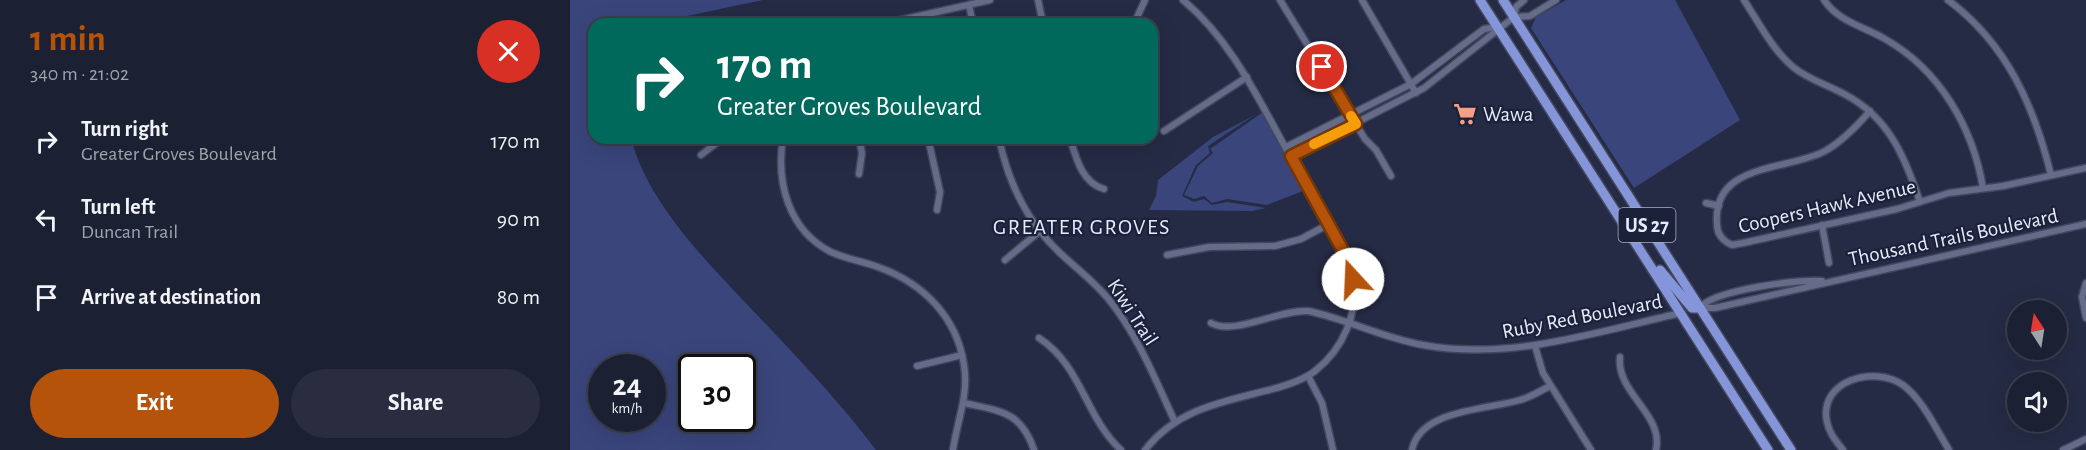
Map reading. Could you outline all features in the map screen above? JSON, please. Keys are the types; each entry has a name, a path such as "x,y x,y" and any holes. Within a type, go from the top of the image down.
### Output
{"highway":[{"name":"US 27","path":"1480,0 1768,450"},
{"name":"US 27","path":"1503,0 1791,450"},
{"path":"1604,194 1616,201 1664,276 1686,303 1692,308 1700,308"},
{"path":"1735,398 1749,409 1775,450"}],"street":[{"path":"919,18 990,0"},
{"path":"1038,0 1042,18"},
{"path":"1137,18 1145,0"},
{"path":"1145,450 1174,422 1209,405 1283,386 1308,376 1334,352 1349,324 1353,279 1346,256 1247,77 1218,36 1183,0"},
{"path":"1280,0 1350,115 1392,176"},
{"path":"1362,0 1416,93"},
{"path":"1514,17 1516,7 1524,0"},
{"path":"1286,147 1411,84 1484,29 1497,27 1514,17 1530,16 1556,0"},
{"path":"1744,0 1774,46 1790,64 1817,82 1850,97 1870,111 1887,129 1900,150 1920,202"},
{"path":"1824,0 1845,20 1894,44 1935,81 1964,125 1976,156 1983,188"},
{"path":"1948,0 1980,28 2014,74 2037,123 2051,175"},
{"path":"969,5 972,18"},
{"path":"1291,156 1416,93 1489,38 1497,27"},
{"path":"1164,131 1247,77"},
{"name":"Coopers Hawk Avenue","path":"1870,111 1845,138 1822,152 1742,176 1727,189 1719,206 1718,231 1725,241 1732,244 1920,202 1949,193 2086,168"},
{"path":"701,155 715,144"},
{"path":"783,144 782,188 789,207 801,227 816,242 833,253 881,268 921,291 947,317 962,355 966,387 953,450"},
{"path":"860,144 862,153 860,174"},
{"path":"929,144 940,192 937,210"},
{"name":"Kiwi Trail","path":"1001,144 1013,186 1040,231 1100,289 1116,309 1133,337 1174,422"},
{"path":"1072,144 1083,173 1092,184 1104,189"},
{"path":"1706,203 1719,206"},
{"path":"1167,255 1209,247 1275,246 1301,238 1329,224"},
{"name":"Thousand Trails Boulevard","path":"1700,308 1710,309 1748,301 2086,224"},
{"path":"1822,225 1829,263"},
{"path":"1005,260 1040,231"},
{"name":"Thousand Trails Boulevard","path":"1700,308 1710,298 1787,282 1827,282"},
{"path":"2083,284 2082,300 2086,318"},
{"path":"1746,291 1748,301"},
{"name":"Ruby Red Boulevard","path":"1211,323 1228,327 1303,311 1404,341 1442,348 1479,351 1535,346 1681,314"},
{"path":"1039,338 1063,357 1099,423 1122,450"},
{"path":"1535,346 1543,373 1591,450"},
{"path":"916,366 962,355"},
{"path":"1620,357 1623,378 1654,428 1658,441 1656,450"},
{"path":"1308,376 1322,403 1331,450"},
{"path":"1843,450 1827,424 1829,401 1836,389 1846,382 1873,376 1893,380 1910,391 1949,450"},
{"path":"1412,450 1417,434 1434,421 1518,401 1550,386"},
{"path":"964,403 1009,414 1022,426 1034,450"},
{"path":"2063,450 2086,439"}],"shaded area":[{"path":"570,0 763,0 678,18 588,18 588,144 633,144 652,188 685,235 876,450 570,450"},
{"path":"1566,0 1675,0 1740,120 1634,188 1531,28 1536,17"},
{"path":"1266,110 1308,189 1267,205 1227,199 1212,203 1204,196 1194,199 1184,195 1198,166 1213,153 1210,149"},
{"path":"1255,115 1208,146 1210,153 1196,165 1182,196 1194,202 1204,199 1212,205 1227,202 1266,208 1252,211 1149,210 1156,196 1158,180 1213,137"}],"slow traffic":[{"path":"1314,144 1356,124 1351,116"}],"place":[{"name":"Wawa","path":"1465,114"}],"district":[{"name":"GREATER GROVES","path":"1082,226"}],"route":[{"path":"1322,67 1356,124 1291,156 1346,256 1353,279"}]}
